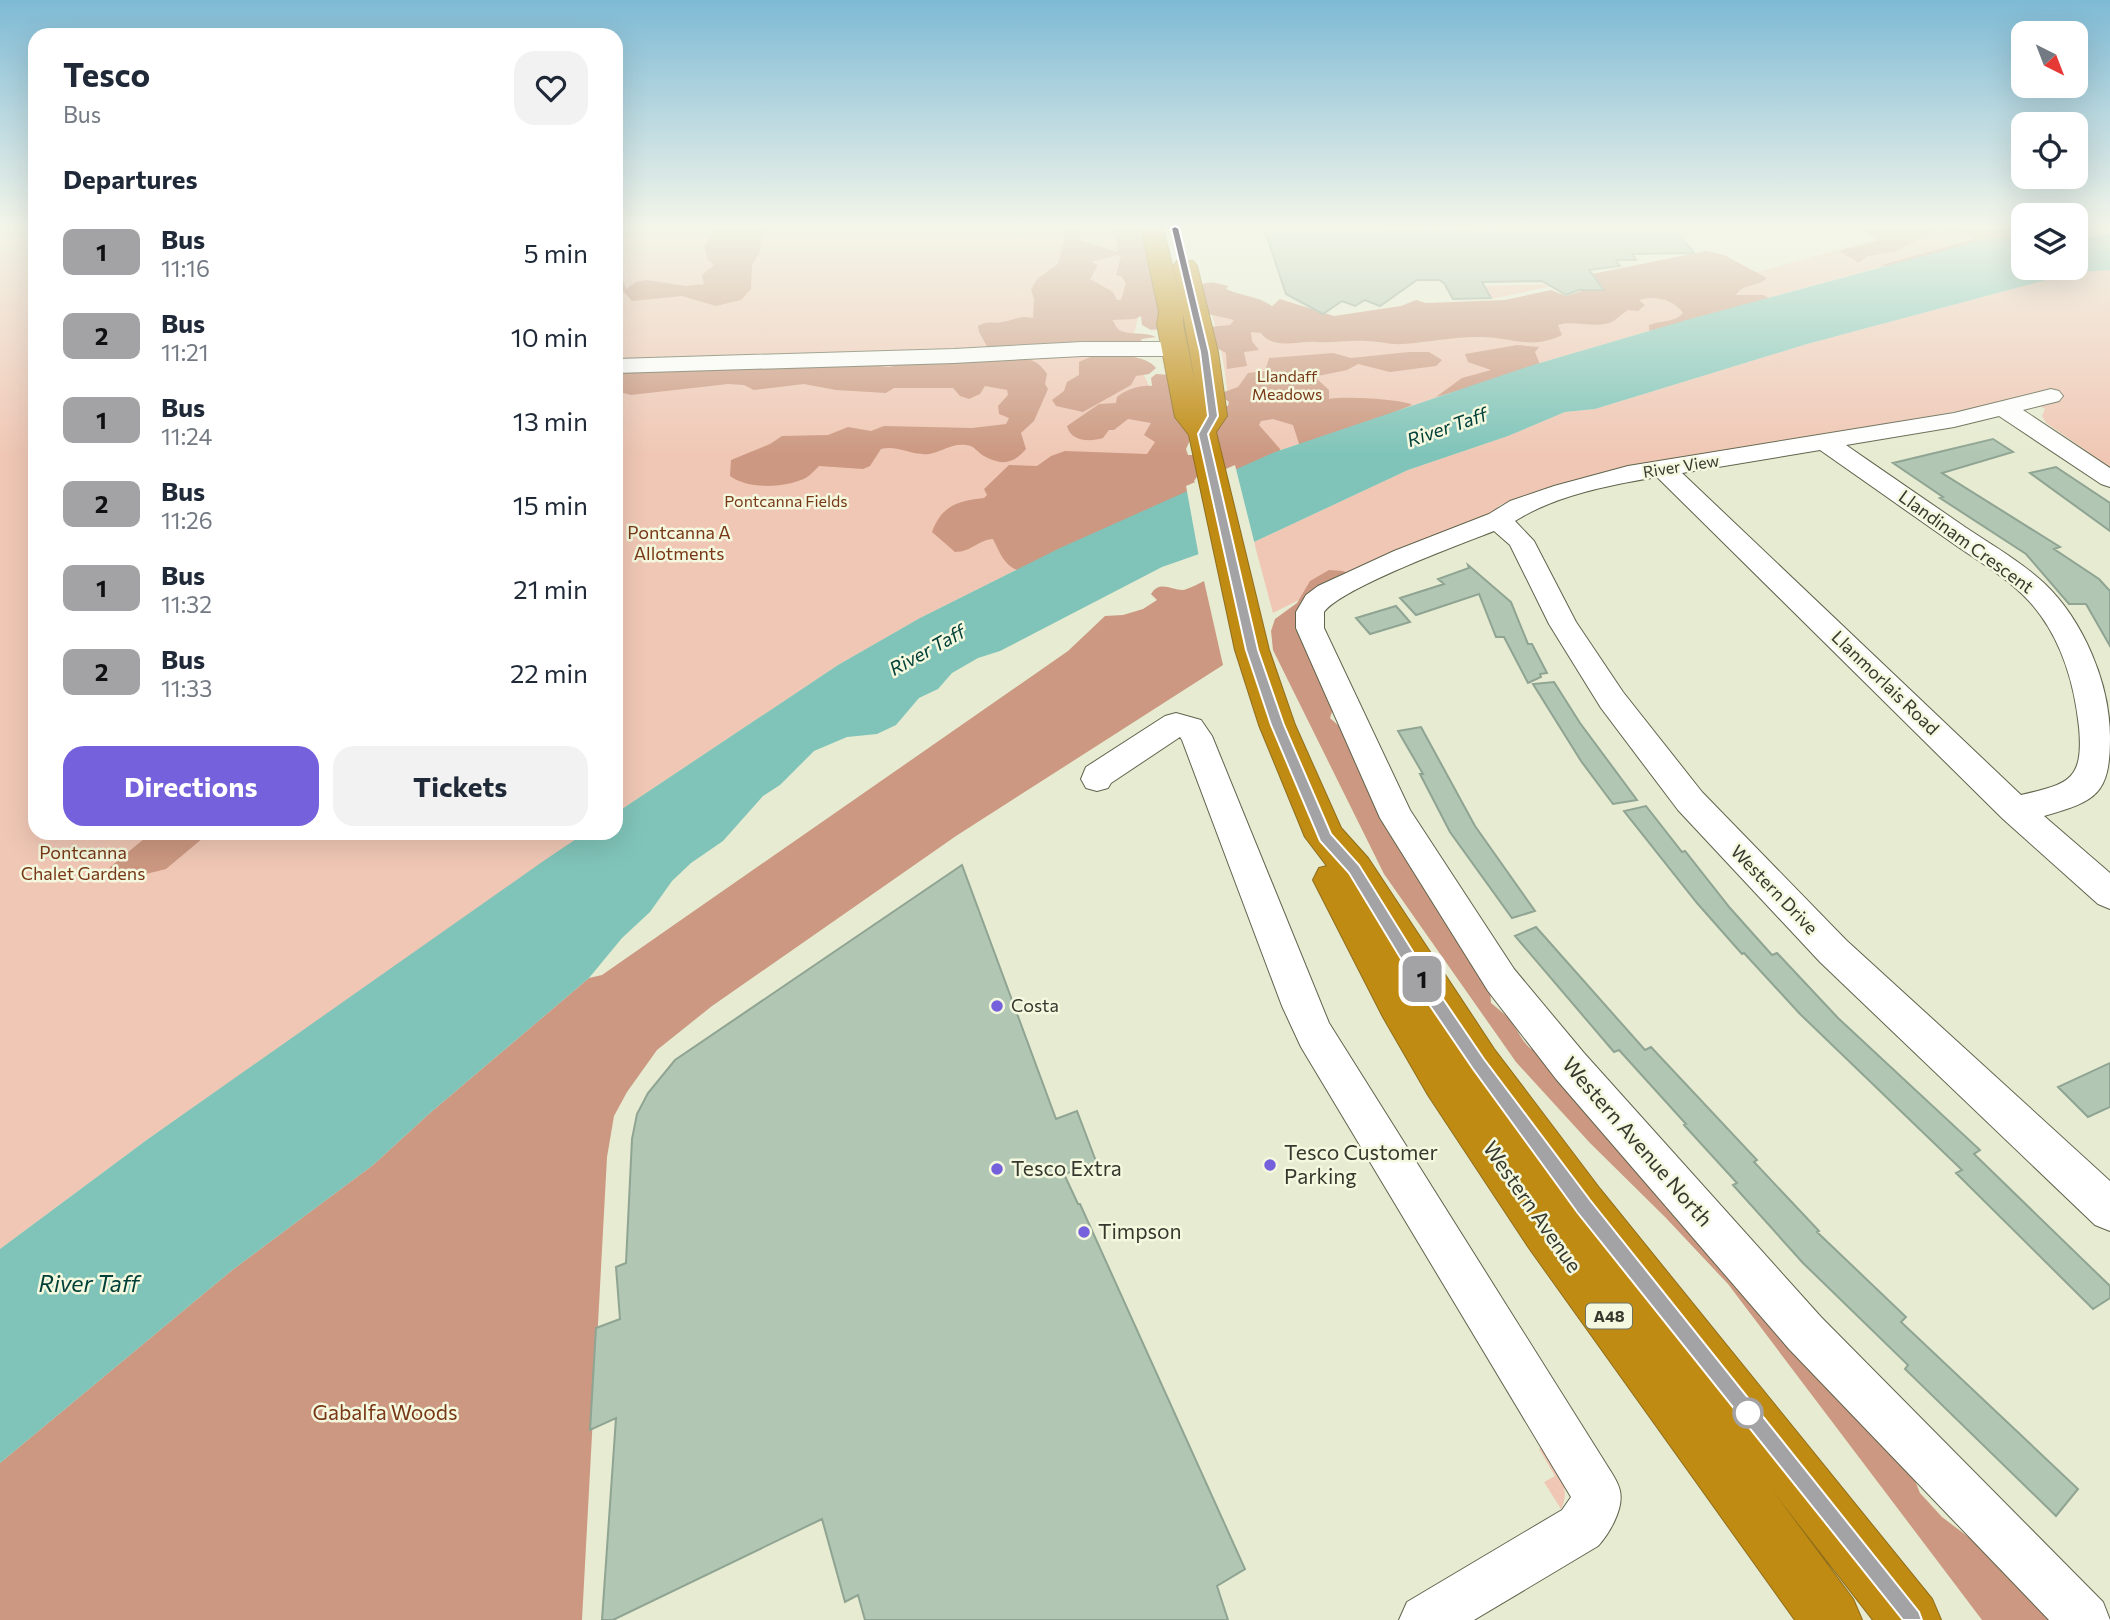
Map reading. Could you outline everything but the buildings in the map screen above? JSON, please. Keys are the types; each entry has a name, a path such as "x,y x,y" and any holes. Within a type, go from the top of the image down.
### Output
{"highway":[{"name":"Western Avenue","path":"1169,304 1170,324 1189,417 1203,434 1235,580 1264,688 1325,837 1329,872 1398,1003 1444,1080 1547,1230 1832,1620"},
{"name":"Western Avenue","path":"1193,304 1205,352 1213,416 1203,434"},
{"name":"Western Avenue","path":"1325,837 1354,869 1464,1043 1583,1206 1911,1620"}],"street":[{"path":"623,366 1093,349 1175,349"},
{"name":"River View","path":"1328,593 1404,557 1563,491 1628,474 1827,443 2005,409 2051,396"},
{"path":"2005,409 2110,479"},
{"name":"Llandinam Crescent","path":"1827,443 2035,590 2068,631 2090,670 2107,718 2106,743 2097,771 2088,783 2071,794 2015,810"},
{"name":"Llanmorlais Road","path":"1664,469 2015,810 2110,894"},
{"name":"Western Drive","path":"1498,520 1521,541 1563,624 1612,700 1690,801 1833,951 2105,1198"},
{"name":"Western Avenue North","path":"1328,593 1316,602 1310,612 1310,628 1370,764 1412,844 1501,980 1570,1066 1805,1333 2085,1620"},
{"path":"1097,779 1097,776 1175,724 1190,728 1196,736 1301,1006 1315,1035 1596,1492 1595,1506 1590,1518 1580,1528 1425,1620"}],"green space":[{"name":"Pontcanna Chalet Gardens","path":"0,304 28,304 28,840 575,840 148,1139 0,1249"},
{"name":"Pontcanna Fields","path":"623,304 1135,304 1138,318 1132,342 1134,354 1174,439 1060,548 920,618 838,665 623,808"},
{"path":"1034,304 1158,304 1162,329 1151,330 1142,325 1141,316 1135,319 1112,320 1123,332 1156,337 1142,339 1135,350 989,350 979,332 978,326 985,323 1021,317 1033,318"},
{"path":"1204,304 1268,304 1272,306 1295,304 1334,316 1407,304 1645,305 1638,311 1628,310 1612,322 1596,325 1558,325 1562,335 1540,342 1478,337 1398,344 1360,341 1287,344 1273,342 1261,333 1251,332 1252,341 1259,350 1244,352 1247,366 1227,369 1226,353 1213,346 1209,327 1230,325 1234,320 1208,314"},
{"name":"Llandaff Meadows","path":"1208,304 1224,304 1272,325 1446,324 1569,304 1746,304 1533,365 1275,452 1234,461 1222,356"},
{"path":"1674,304 1782,305 1654,333 1649,330 1649,325 1671,320 1683,313"},
{"path":"1958,304 2110,304 2110,467 2046,423 2042,416 2045,409 2041,407 2063,399 2047,392 1548,488 1500,505 1493,513 1352,573 1273,613 1254,542 1408,470 1508,436 1565,412 1595,409 1807,344"},
{"path":"1517,345 1539,347 1535,352 1541,367 1436,397 1462,378 1491,370 1468,362 1465,354"},
{"path":"1429,352 1442,360 1436,366 1390,372 1358,364 1347,370 1318,376 1317,379 1329,390 1329,399 1372,399 1412,405 1301,450 1293,425 1273,419 1261,421 1259,425 1280,449 1281,456 1272,464 1227,471 1218,457 1221,453 1218,448 1220,445 1215,443 1216,406 1228,406 1229,402 1223,398 1224,392 1238,387 1248,373 1265,371 1269,358 1333,353 1351,358"},
{"path":"1097,354 1137,358 1156,368 1149,374 1136,376 1131,385 1083,412 1056,406 1052,400 1064,391 1067,382 1079,375 1079,362"},
{"path":"1026,359 1041,366 1047,374 1045,384 1048,389 1034,421 1021,433 1026,449 1016,458 1002,462 984,456 966,445 956,445 929,454 887,448 881,449 870,466 863,469 819,466 804,479 793,483 755,485 730,476 731,460 770,444 782,436 828,435 848,427 871,431 884,426 972,428 1006,424 1009,418 999,414 998,406 1008,395 1007,390 985,386 980,394 969,399 960,396 953,388 894,388 886,393 836,390 804,384 754,390 744,385 728,384 631,395 623,393 623,370 860,364 889,367 911,362"},
{"path":"1156,374 1172,375 1190,440 1186,449 1188,455 1195,455 1200,472 1194,481 1201,489 1023,572 1008,564 993,539 955,552 932,532 941,516 952,506 984,498 987,495 984,489 1009,465 1037,466 1051,456 1065,451 1147,454 1155,442 1144,435 1151,423 1128,419 1114,430 1109,430 1103,438 1092,440 1077,438 1067,426 1099,404 1116,403 1117,397 1129,390 1152,386 1151,378"},
{"path":"1329,570 1343,571 1356,577 1318,616 1333,709 1330,718 1357,742 1490,989 1491,1003 1510,1020 1528,1046 1537,1052 1553,1056 1910,1468 1920,1493 1942,1517 1971,1539 2010,1560 2069,1620 1982,1620 1728,1284 1590,1143 1516,1062 1384,874 1273,650 1271,631 1275,619 1297,603 1310,581"},
{"name":"Gabalfa Woods","path":"1204,581 1223,665 956,836 712,1006 657,1050 627,1092 614,1116 607,1157 582,1620 0,1620 0,1463 231,1271 373,1165 431,1112 589,978 602,975 1068,651 1105,616 1123,615 1143,609 1157,600 1151,594 1158,587 1183,590"},
{"path":"143,840 201,840 166,869 138,876 109,868"},
{"path":"1543,1447 1557,1469 1563,1485 1565,1493 1561,1509 1544,1482 1555,1476 1539,1449"}],"water":[{"name":"River Taff","path":"1747,304 1958,304 1807,344 1595,409 1565,412 1508,436 1408,470 1254,542 1199,554 1162,567 952,673 938,689 919,698 896,725 877,734 847,737 814,751 780,785 763,796 723,841 691,863 672,881 650,912 622,938 589,978 431,1112 373,1165 231,1271 0,1463 0,1249 148,1139 575,840 623,840 623,808 838,665 920,618 1060,548 1275,452 1533,365"}],"pier":[{"path":"1235,465 1255,545 1199,557 1186,486"}],"bus line":[{"name":"1","path":"1195,304 1205,352 1213,416 1203,434 1240,603 1252,650 1277,725 1325,837 1354,869 1478,1064 1583,1206 1911,1620"}],"place":[{"name":"Costa","path":"997,1006"},
{"name":"Tesco Customer Parking","path":"1270,1165"},
{"name":"Tesco Extra","path":"997,1169"},
{"name":"Timpson","path":"1084,1232"}],"park label":[{"name":"Pontcanna A Allotments","path":"679,543"}]}
